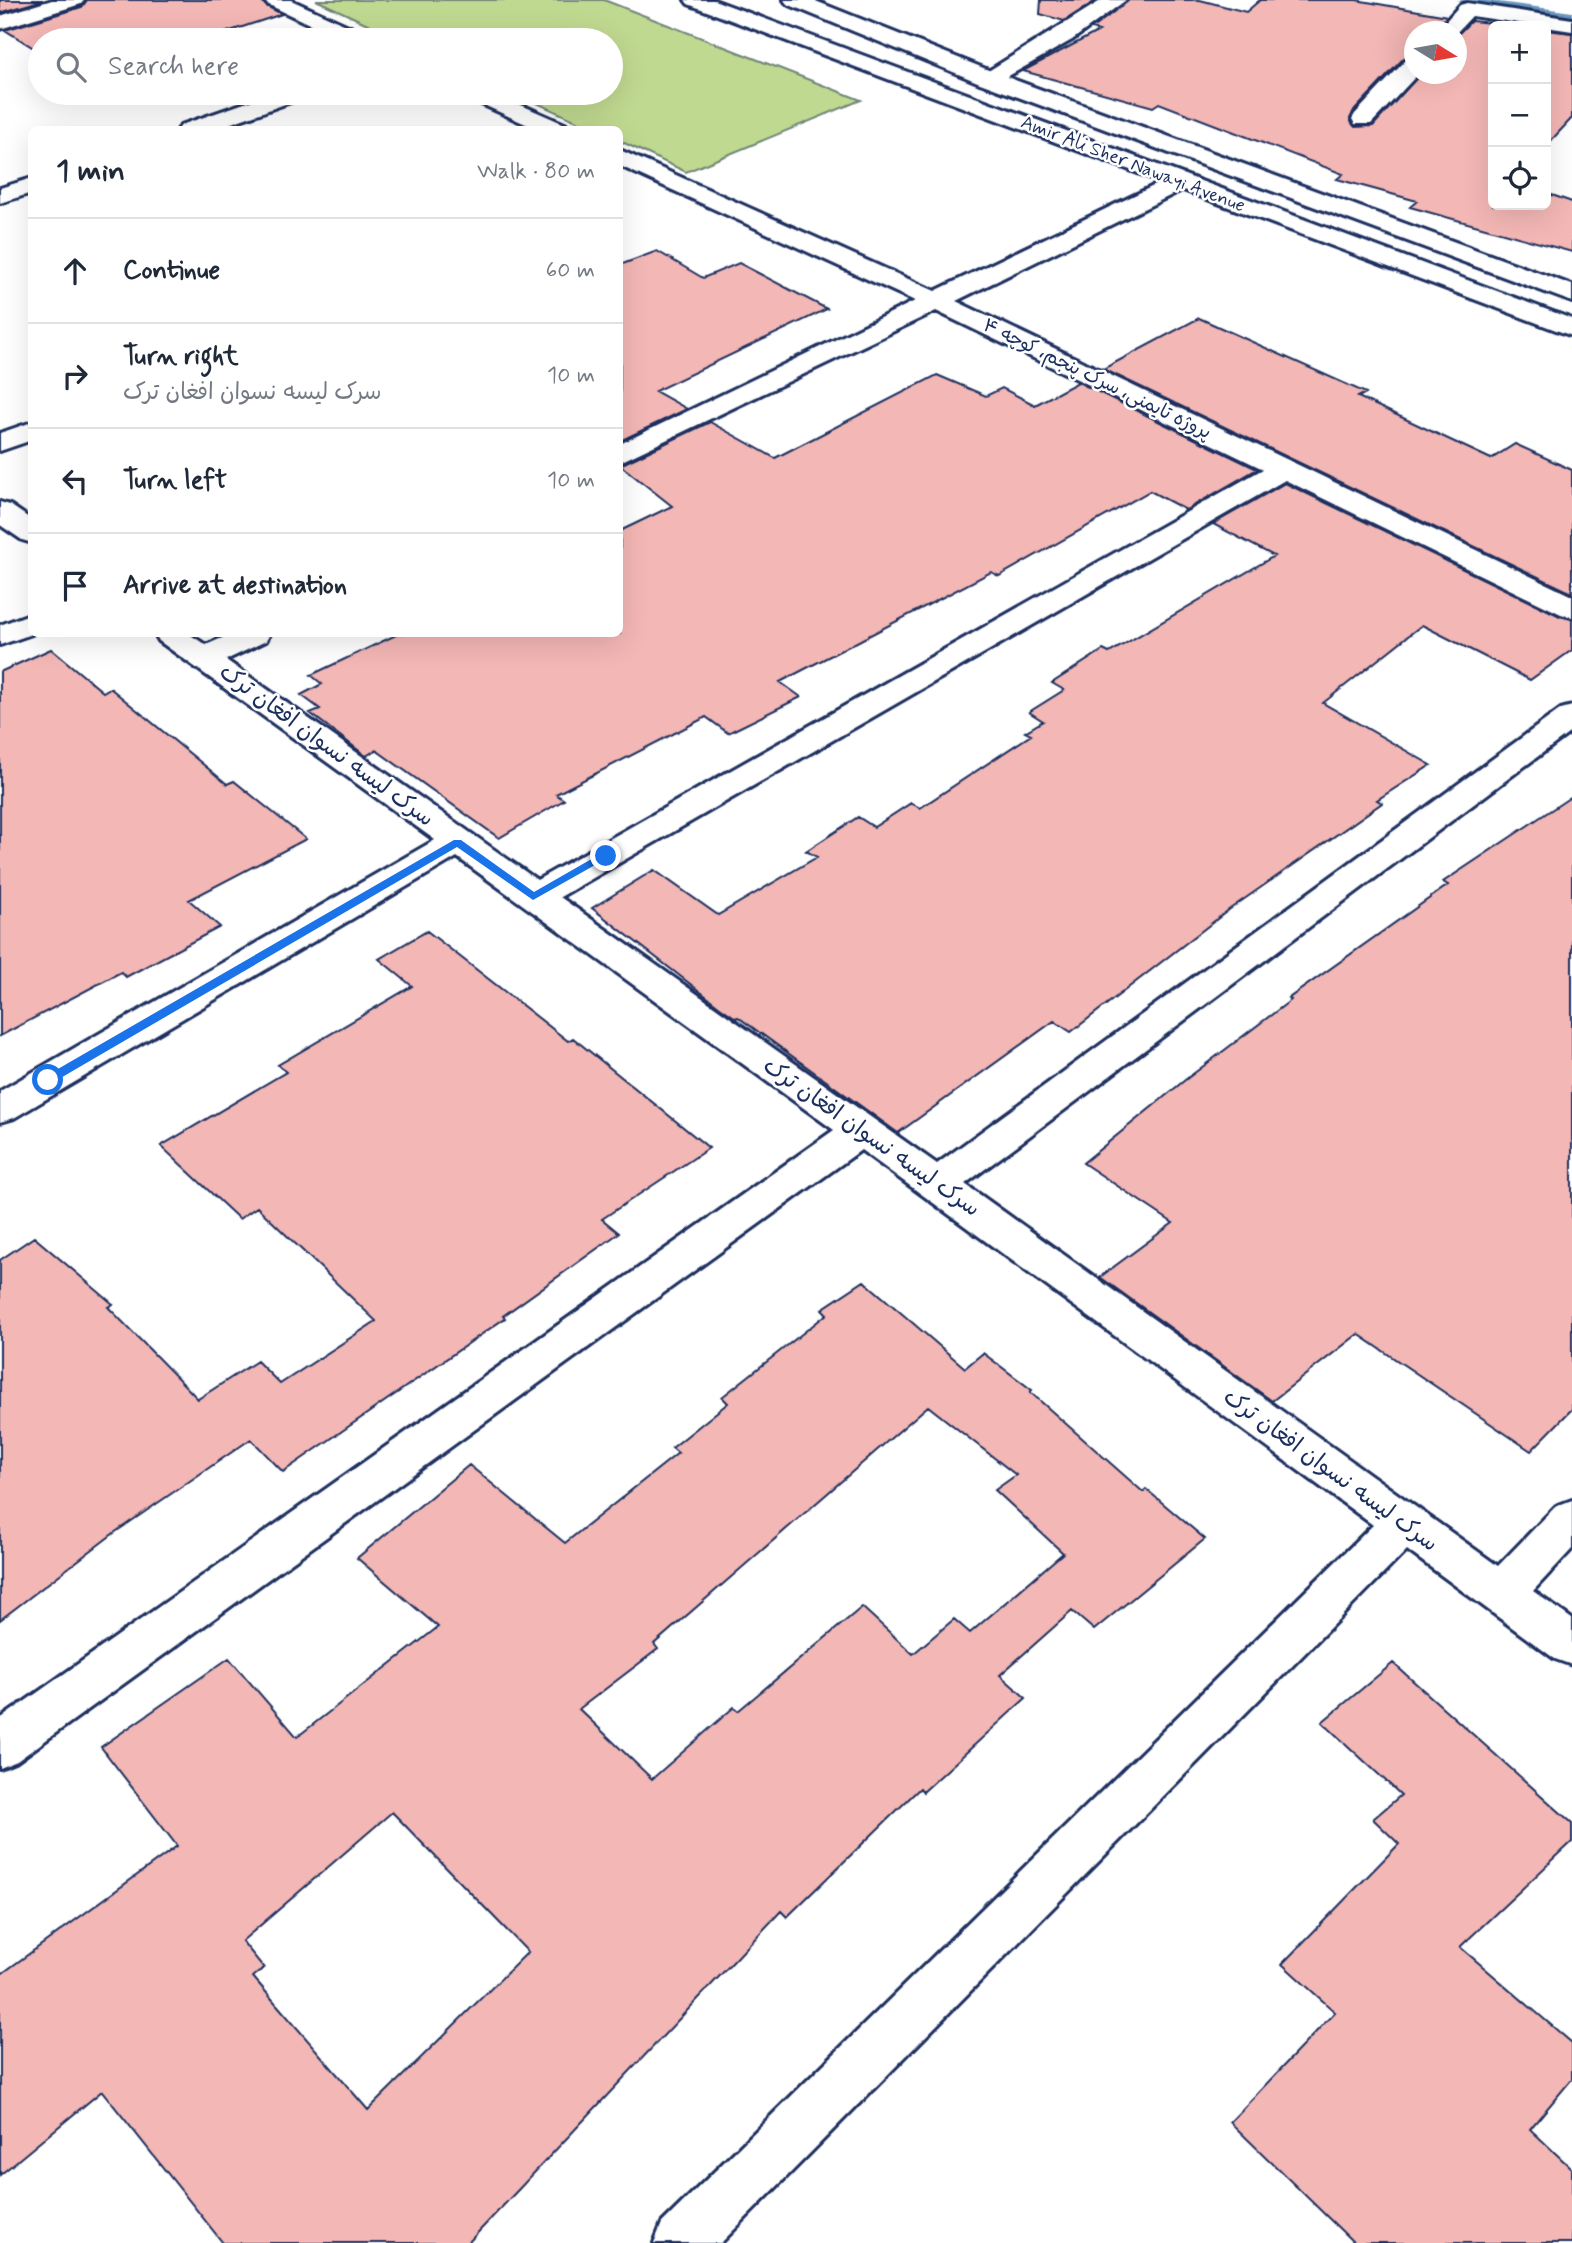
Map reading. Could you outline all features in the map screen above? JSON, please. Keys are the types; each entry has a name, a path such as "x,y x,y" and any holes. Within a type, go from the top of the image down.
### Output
{"street":[{"path":"0,23 74,0"},
{"path":"274,0 334,28"},
{"name":"Amir Ali Sher Nawayi Avenue","path":"695,0 1572,328"},
{"path":"794,0 988,78 1572,294"},
{"path":"988,78 1064,35 1116,0"},
{"path":"1456,21 1467,9 1572,24"},
{"path":"1363,118 1404,76"},
{"path":"200,126 260,105"},
{"path":"503,105 550,126"},
{"name":"پروژه تایمنی، سرک پنجم، کوچه ۴","path":"623,158 934,300 1572,608"},
{"path":"623,183 652,171"},
{"path":"623,453 934,300 1155,197 1180,182"},
{"path":"0,196 28,186"},
{"path":"0,443 28,432"},
{"path":"533,897 1284,469"},
{"path":"0,511 28,531"},
{"path":"0,636 28,624"},
{"name":"سرک لیسه نسوان افغان‌ ترک","path":"174,637 533,897 937,1184 1403,1525 1572,1645"},
{"path":"205,658 249,637"},
{"path":"937,1184 1572,716"},
{"path":"0,1108 457,842"},
{"path":"0,1746 860,1131"},
{"path":"1500,1594 1572,1519"},
{"path":"682,2243 1403,1525"}],"green space":[{"path":"316,0 604,0 861,100 686,172 623,142 623,126 587,126 541,105 623,105 623,28 376,28"}],"building":[{"path":"0,0 43,0 0,13"},
{"path":"87,0 261,0 266,6 282,14 239,28 28,28 28,44 5,30 82,7"},
{"path":"1041,0 1097,0 1064,21 1040,14"},
{"path":"1129,0 1200,0 1246,12 1260,0 1356,0 1447,16 1443,21 1404,21 1404,58 1353,112 1350,120 1355,127 1373,126 1411,84 1467,84 1467,25 1471,21 1488,23 1488,210 1551,210 1551,195 1572,202 1572,252 1410,207 1417,201 1337,179 1343,174 1159,103 1153,107 1023,71 1099,31 1091,29"},
{"path":"1551,31 1572,33 1572,118 1551,141"},
{"path":"657,251 703,278 739,263 827,309 655,391 687,409 623,440 623,264"},
{"path":"1199,318 1366,393 1358,397 1491,459 1515,444 1572,470 1572,593 1103,369"},
{"path":"937,375 986,396 1002,388 1035,405 1078,382 1257,469 1186,510 1150,491 999,576 991,572 780,682 801,697 728,733 706,717 556,794 564,800 499,838 376,750 366,756 310,713 320,709 301,695 322,684 311,675 392,637 623,637 623,530 672,506 623,467 623,464 710,422 775,458"},
{"path":"1285,483 1560,616 1572,619 1572,650 1530,680 1422,625 1323,703 1431,765 1377,800 1382,803 1230,909 1071,1032 1054,1021 898,1133 738,1017 720,1007 592,908 654,870 718,915 817,857 806,851 858,817 874,827 911,803 920,808 1031,735 1025,732 1043,721 1029,712 1064,690 1052,683 1103,650 1109,653 1274,556 1213,524"},
{"path":"51,649 103,692 110,688 227,784 234,781 306,839 189,900 220,927 126,977 121,972 0,1036 0,672"},
{"path":"1572,796 1572,1409 1531,1451 1358,1334 1272,1401 1100,1277 1173,1223 1083,1163 1185,1080 1291,1000 1289,998 1448,885 1443,882"},
{"path":"427,931 568,1041 573,1038 709,1148 602,1219 619,1233 503,1316 505,1318 283,1472 251,1439 114,1533 0,1620 0,1260 34,1237 113,1304 108,1307 198,1399 257,1361 280,1384 376,1321 257,1207 239,1219 161,1146 286,1072 278,1065 412,986 379,959"},
{"path":"864,1281 965,1368 983,1353 1032,1390 1030,1392 1143,1492 1146,1489 1205,1539 1094,1630 1072,1611 1000,1675 1026,1698 923,1792 920,1788 787,1917 781,1911 468,2243 223,2243 102,2091 0,2175 0,1975 177,1846 101,1747 229,1658 297,1737 438,1627 357,1558 469,1465 565,1543 678,1453 672,1448 728,1403 722,1397 827,1314 822,1309","holes":["928,1406 1016,1475 995,1490 1063,1553 970,1633 954,1619 913,1654 862,1607 738,1711 734,1707 652,1779 579,1709 658,1649 654,1644","392,1812 528,1952 368,2110 253,1977 264,1968 242,1941"]},
{"path":"1393,1663 1572,1823 1572,1842 1460,1947 1572,2043 1572,2079 1530,2129 1572,2169 1572,2243 1354,2243 1230,2122 1335,2012 1282,1964 1399,1844 1373,1819 1401,1795 1322,1722"}],"waterway":[{"path":"1461,0 1572,15"}],"route":[{"path":"48,1080 457,842 533,897 606,856"}]}
